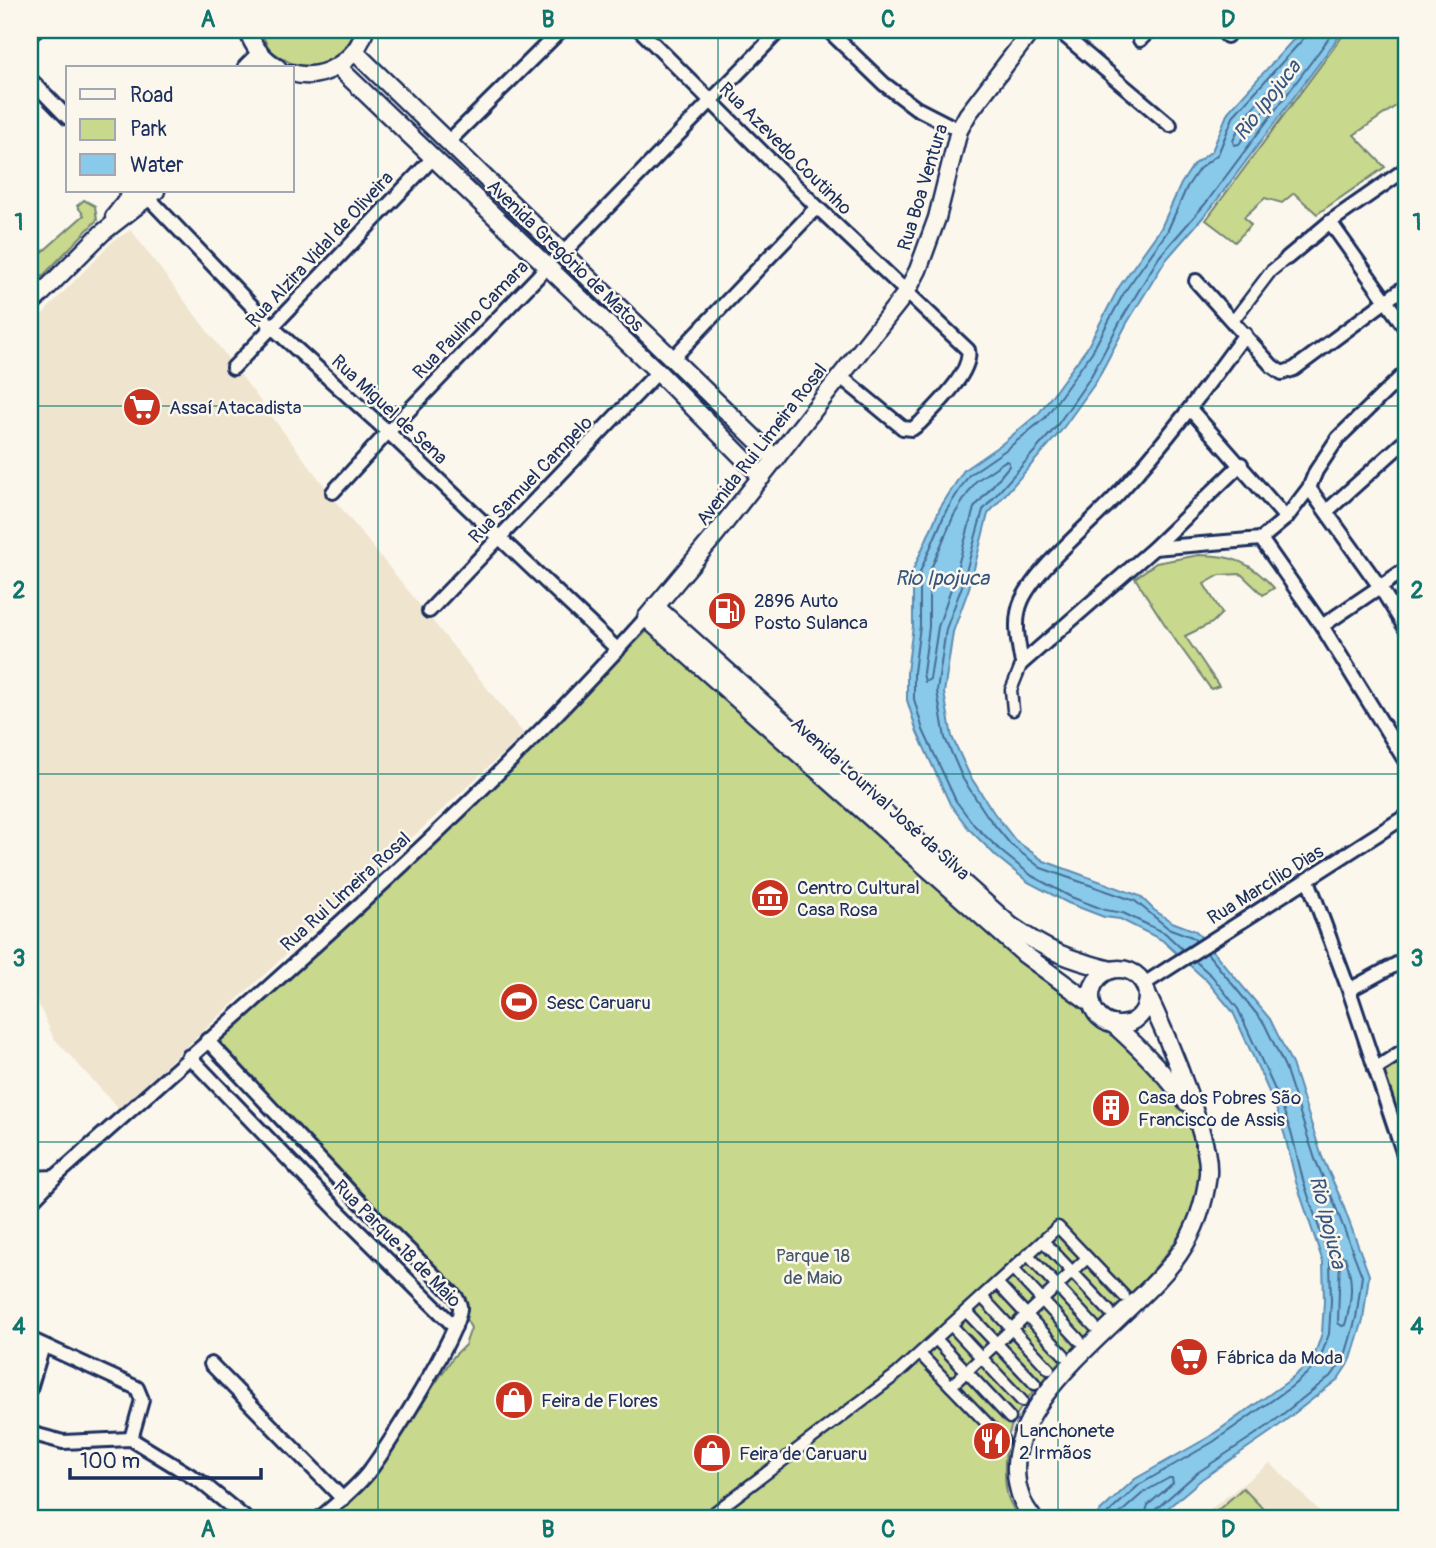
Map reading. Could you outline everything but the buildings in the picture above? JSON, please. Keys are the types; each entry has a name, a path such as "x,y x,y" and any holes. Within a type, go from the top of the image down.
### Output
{"street":[{"path":"30,36 36,30"},
{"path":"248,30 260,54 275,66"},
{"path":"294,73 318,74 338,67 355,52 365,30"},
{"path":"449,141 561,30"},
{"name":"Rua Azevedo Coutinho","path":"640,30 905,293 968,350 968,363 964,372 912,429 903,428 841,377"},
{"path":"564,253 780,30"},
{"path":"828,30 884,84 916,108 959,130"},
{"path":"1058,30 1170,125"},
{"path":"1140,40 1150,30"},
{"name":"Rua Boa Ventura","path":"905,293 918,270 937,218 959,130 1027,32"},
{"name":"Avenida Gregório de Matos","path":"355,52 776,458"},
{"path":"248,66 260,54"},
{"name":"Avenida Gregório de Matos","path":"338,67 658,372 762,477"},
{"path":"30,79 66,116"},
{"name":"Rua Alzira Vidal de Oliveira","path":"233,368 433,158"},
{"path":"1233,321 1271,271 1330,222 1406,169"},
{"path":"102,233 133,192"},
{"path":"30,305 102,233 149,193"},
{"name":"Rua Miguel de Sena","path":"149,193 272,327 618,650"},
{"path":"673,358 817,206"},
{"path":"1330,222 1406,329"},
{"name":"Rua Paulino Camara","path":"333,492 387,432 548,266"},
{"path":"1196,281 1272,366 1282,373 1294,369 1406,286"},
{"name":"Avenida Rui Limeira Rosal","path":"651,612 762,477 905,293"},
{"path":"1022,663 1016,627 1018,611 1032,585 1138,472 1191,409 1245,334"},
{"name":"Rua Samuel Campelo","path":"429,611 658,372"},
{"path":"1154,548 1261,539 1286,518 1309,488 1316,471 1338,438 1406,372"},
{"path":"1191,409 1286,518"},
{"path":"1327,511 1406,440"},
{"path":"1013,710 1011,690 1022,663 1154,548 1241,464"},
{"path":"1309,488 1380,587 1406,629"},
{"path":"1261,539 1322,626 1406,762"},
{"path":"1322,626 1406,569"},
{"name":"Rua Rui Limeira Rosal","path":"30,1203 54,1177 447,823 618,650 651,612"},
{"name":"Avenida Lourival José da Silva","path":"651,612 1010,925 1040,946 1071,959 1111,970 1130,971 1145,989"},
{"name":"Avenida Lourival José da Silva","path":"651,612 1014,945 1092,1004 1100,1017 1113,1024 1144,1052 1172,1082 1195,1116"},
{"name":"Rua Marcílio Dias","path":"1145,989 1174,964 1406,816"},
{"path":"1308,880 1349,990 1406,1161"},
{"path":"1349,990 1406,959"},
{"path":"1092,1004 1093,987 1097,980 1111,970"},
{"path":"1113,1024 1130,1023 1138,1018 1146,1003 1145,989"},
{"path":"1033,1518 1022,1500 1017,1476 1018,1448 1025,1425 1039,1401 1063,1374 1159,1280 1180,1252 1196,1223 1208,1173 1206,1152 1195,1116 1170,1044 1145,989"},
{"name":"Rua Parque 18 de Maio","path":"207,1040 355,1197 456,1297 460,1307 455,1327"},
{"path":"1375,1069 1406,1049"},
{"name":"Rua Parque 18 de Maio","path":"189,1056 336,1209 455,1327"},
{"path":"1401,1147 1406,1127"},
{"path":"30,1178 54,1177"},
{"path":"707,1518 837,1421 920,1354 1058,1227 1124,1296"},
{"path":"1043,1241 1109,1311"},
{"path":"1028,1255 1094,1326"},
{"path":"951,1387 1087,1258"},
{"path":"1013,1269 1079,1340"},
{"path":"997,1283 1064,1355"},
{"path":"982,1297 1049,1369"},
{"path":"966,1311 1035,1384"},
{"path":"951,1325 1022,1401"},
{"path":"320,1518 343,1499 378,1460 421,1390 455,1327"},
{"path":"30,1339 140,1391 142,1399 131,1439"},
{"path":"936,1339 1010,1418"},
{"path":"30,1390 43,1346"},
{"path":"920,1354 1003,1440"},
{"path":"211,1364 343,1499"},
{"path":"30,1433 63,1443 131,1439 201,1482 245,1518"}],"shaded area":[{"path":"131,230 338,504 524,734 119,1109 53,1037 30,984 30,327 114,240"},
{"path":"1270,1463 1327,1518 1199,1518"}],"green space":[{"path":"260,30 356,30 351,41 336,58 316,67 306,67 295,65 273,52"},
{"path":"1347,30 1406,30 1406,99 1354,135 1385,167 1317,214 1294,193 1282,203 1265,198 1244,217 1251,225 1235,242 1206,220"},
{"path":"84,200 95,206 97,220 30,289 30,263 84,215 77,206"},
{"path":"1199,555 1241,562 1258,572 1274,588 1263,595 1241,574 1220,575 1204,584 1222,613 1212,623 1185,636 1219,686 1211,689 1135,578 1156,563"},
{"name":"Parque 18 de Maio","path":"652,626 1124,1042 1168,1088 1189,1119 1201,1163 1194,1205 1174,1244 1144,1281 1040,1383 1012,1424 1007,1444 1005,1475 1007,1494 1018,1518 322,1518 372,1477 454,1356 465,1345 471,1328 465,1317 221,1045 222,1038 440,835"},
{"path":"1406,1057 1406,1113 1402,1135 1382,1071"},
{"path":"1243,1488 1272,1518 1209,1518"}],"water":[{"name":"Rio Ipojuca","path":"1302,30 1344,30 1211,208 1165,261 1127,323 1096,382 1061,431 988,514 969,588 953,632 944,693 952,737 970,776 1015,840 1044,861 1140,896 1172,922 1196,931 1270,1019 1292,1064 1322,1157 1369,1275 1363,1320 1351,1359 1338,1379 1272,1431 1202,1479 1156,1518 1093,1518 1135,1479 1209,1437 1287,1382 1313,1360 1322,1333 1323,1262 1296,1182 1275,1105 1233,1012 1207,981 1162,940 1120,919 1104,917 1068,903 1028,882 997,857 969,829 950,804 917,732 907,700 907,672 913,626 913,570 940,508 964,470 1003,443 1039,413 1087,348 1119,287 1161,228 1181,184 1194,164 1212,151 1228,112"}],"place":[{"name":"Assaí Atacadista","path":"142,407"},
{"name":"2896 Auto Posto Sulanca","path":"727,611"},
{"name":"Centro Cultural Casa Rosa","path":"770,898"},
{"name":"Sesc Caruaru","path":"519,1002"},
{"name":"Casa dos Pobres São Francisco de Assis","path":"1111,1108"},
{"name":"Fábrica da Moda","path":"1189,1357"},
{"name":"Feira de Flores","path":"514,1400"},
{"name":"Lanchonete 2 Irmãos","path":"992,1441"},
{"name":"Feira de Caruaru","path":"712,1453"}]}
